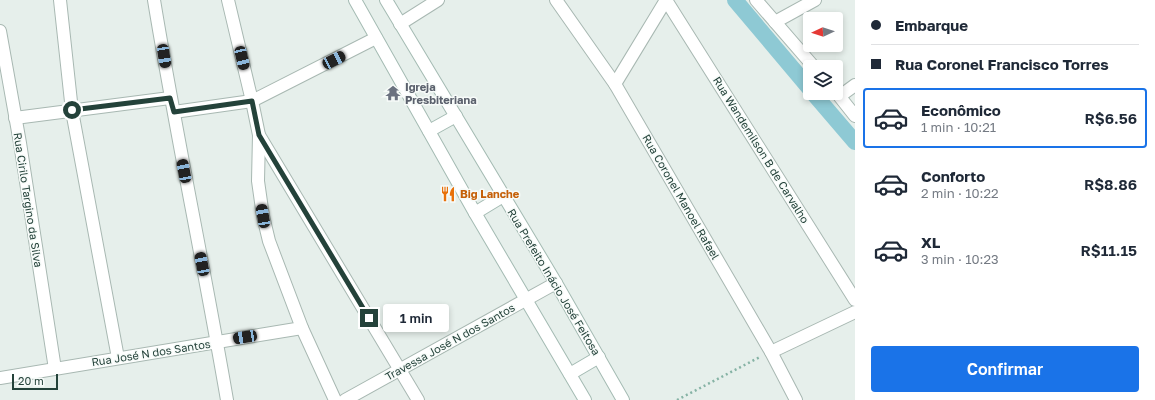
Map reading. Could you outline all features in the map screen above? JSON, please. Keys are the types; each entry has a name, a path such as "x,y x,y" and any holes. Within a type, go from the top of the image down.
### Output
{"street":[{"path":"60,0 72,110 118,358"},
{"path":"154,0 170,98 174,112 227,400"},
{"path":"228,0 259,135 258,181 263,216 269,241 302,328 334,400"},
{"path":"355,0 475,213 585,400"},
{"name":"Rua Prefeito Inácio José Feitosa","path":"386,0 556,283 623,400"},
{"path":"400,24 438,0"},
{"name":"Rua Coronel Manoel Rafael","path":"556,0 615,84 771,352 796,400"},
{"path":"615,84 666,0"},
{"name":"Rua Wandemilson B de Carvalho","path":"666,0 855,300"},
{"path":"756,0 808,60"},
{"path":"775,22 816,0"},
{"name":"Rua Cirilo Targino da Silva","path":"0,32 55,369"},
{"path":"174,112 252,101 376,38"},
{"path":"843,91 855,85"},
{"path":"15,118 170,98"},
{"path":"843,100 855,116"},
{"path":"429,132 456,116"},
{"path":"259,135 418,400"},
{"path":"475,213 503,196"},
{"name":"Travessa José N dos Santos","path":"345,400 556,283"},
{"path":"771,352 855,312"},
{"name":"Rua José N dos Santos","path":"0,378 302,328"},
{"path":"570,374 599,357"}],"path":[{"path":"677,400 771,352"}],"waterway":[{"path":"735,0 803,81"},
{"path":"819,100 855,142"}],"place":[{"name":"Igreja Presbiteriana","path":"393,93"},
{"name":"Big Lanche","path":"448,194"}],"route":[{"path":"72,110 170,98 174,112 252,101 259,135 369,318"}]}
